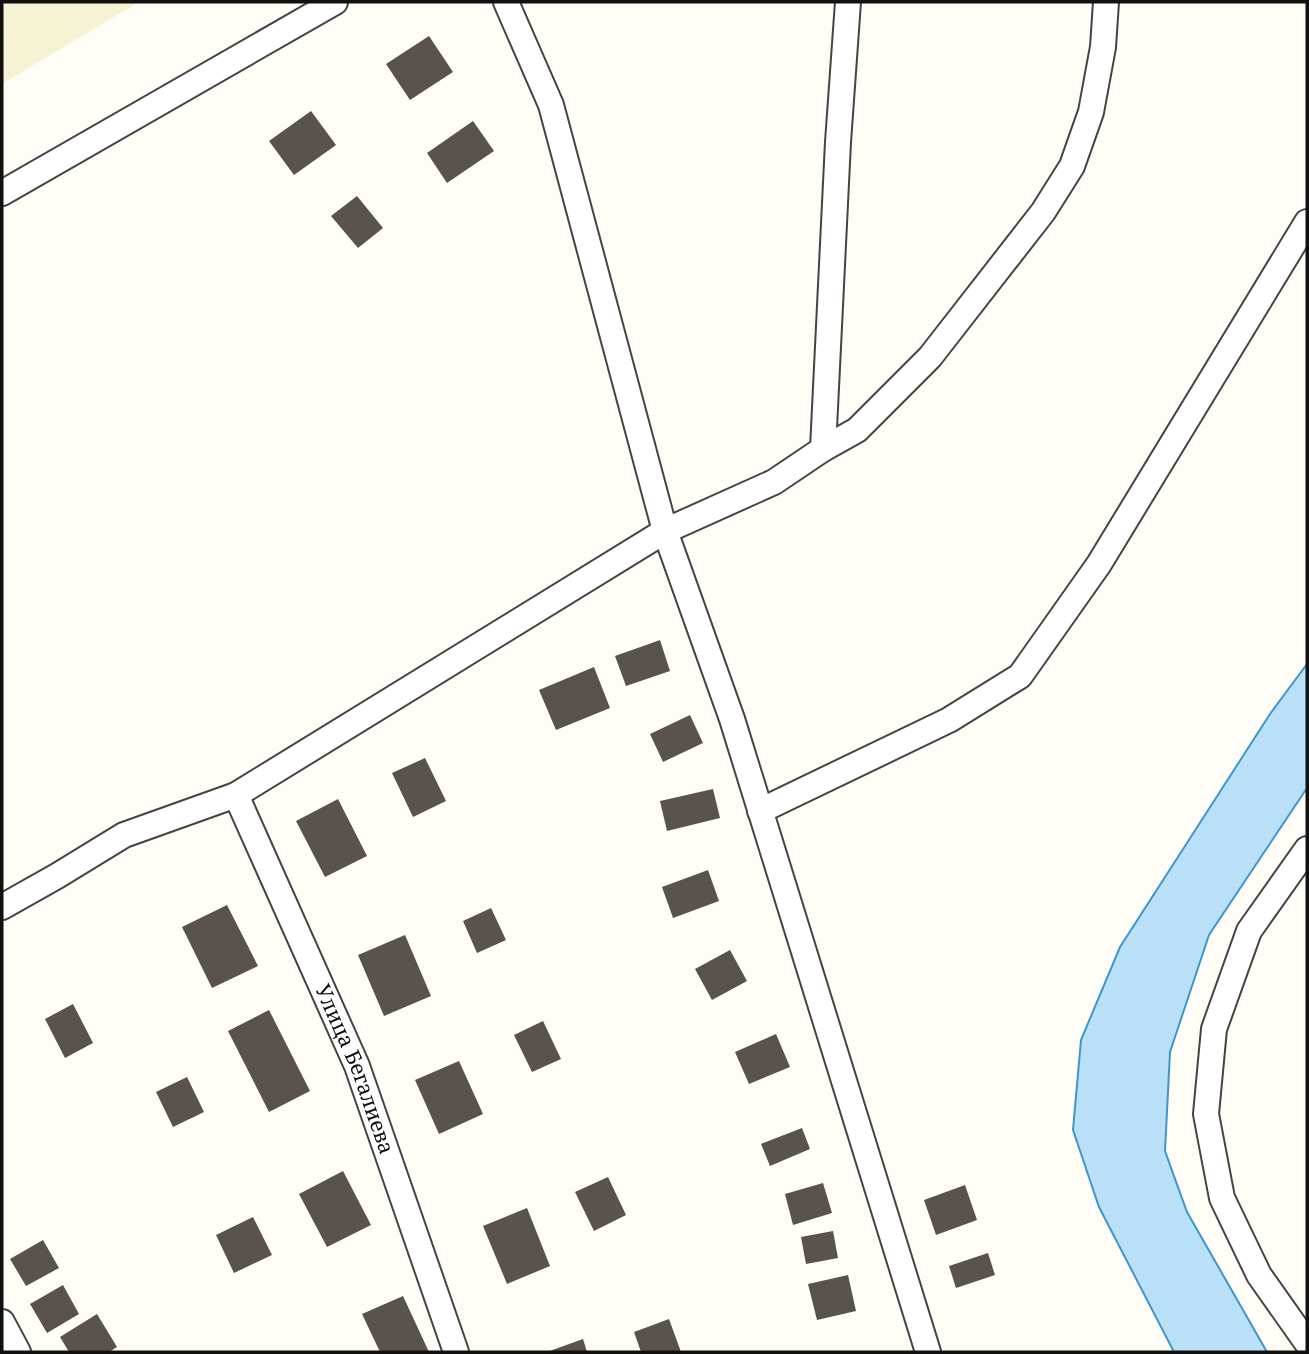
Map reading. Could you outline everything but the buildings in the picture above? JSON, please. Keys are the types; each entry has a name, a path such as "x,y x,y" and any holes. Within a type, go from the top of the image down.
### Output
{"street":[{"path":"2,193 334,2"},
{"path":"506,2 551,105 665,531 732,719 928,1352"},
{"path":"823,449 838,142 848,2"},
{"path":"2,907 124,835 236,794 665,531 774,482 857,430 930,357 1050,200 1072,166 1091,112 1103,47 1106,2"},
{"path":"760,810 950,720 1020,676 1100,564 1307,222"},
{"name":"Улица Бегалиева","path":"236,794 357,1066 456,1352"},
{"path":"1307,849 1249,932 1214,1029 1206,1114 1222,1198 1259,1275 1307,1343"},
{"path":"2,1322 18,1352"}],"shaded area":[{"path":"2,2 139,2 2,84"}],"water":[{"path":"1307,664 1307,788 1209,935 1170,1052 1165,1151 1187,1212 1267,1352 1174,1352 1099,1207 1073,1130 1081,1040 1120,947 1270,714"}]}
